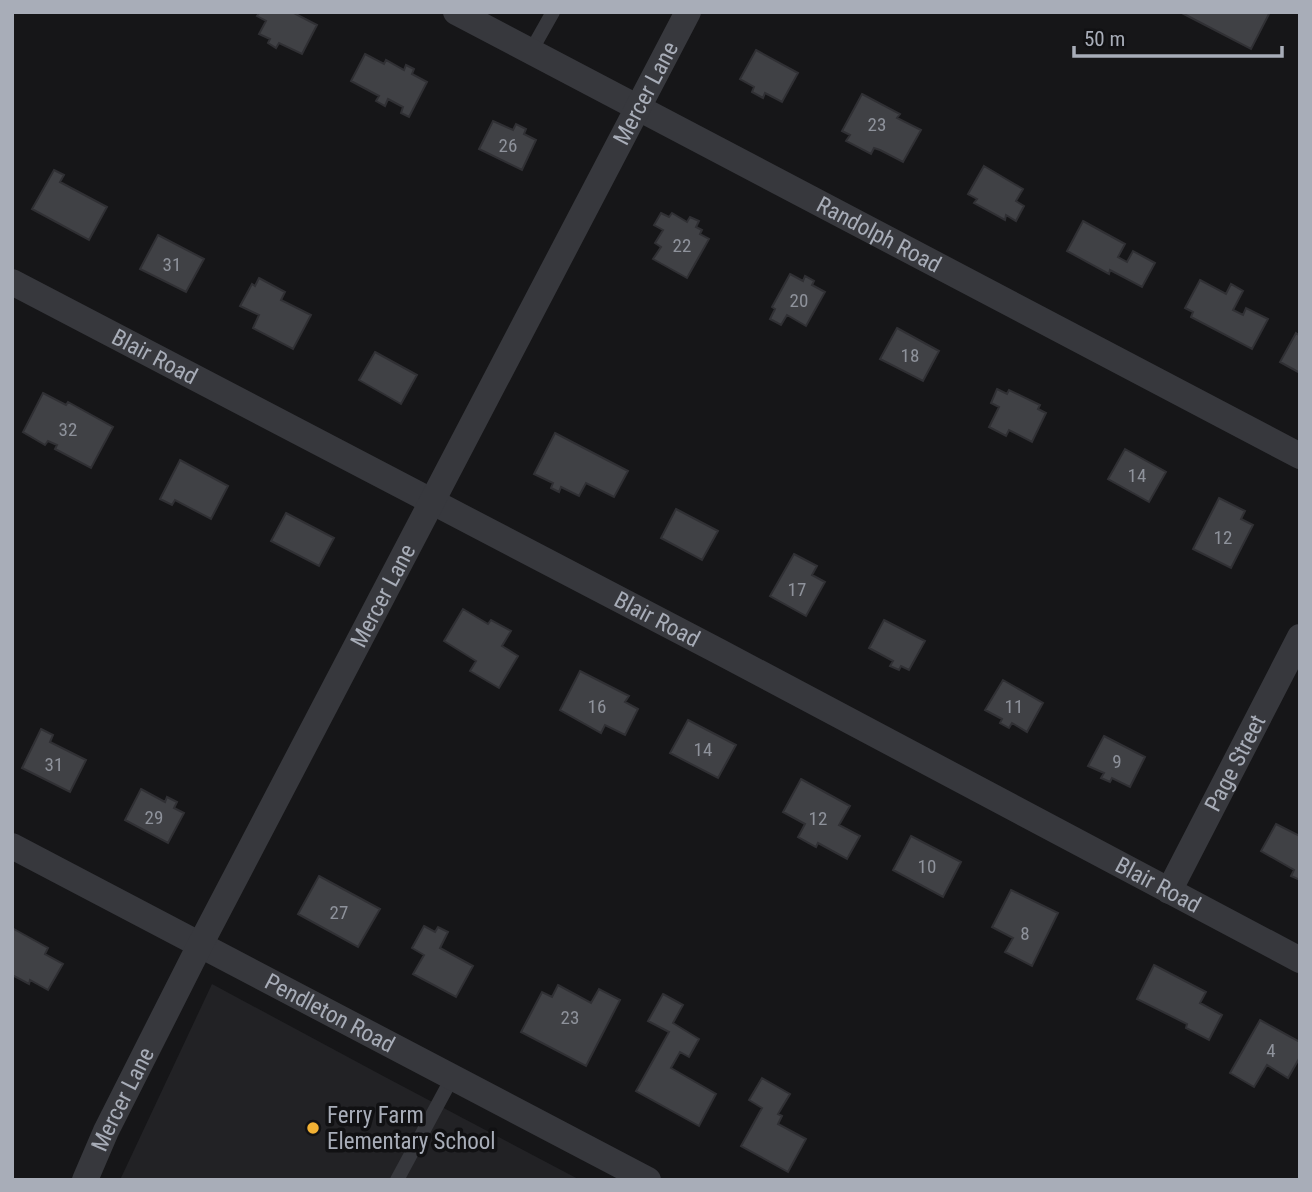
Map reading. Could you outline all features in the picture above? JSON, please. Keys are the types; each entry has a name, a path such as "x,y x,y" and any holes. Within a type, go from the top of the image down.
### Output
{"street":[{"name":"Randolph Road","path":"456,12 1300,456"},
{"name":"Mercer Lane","path":"85,1180 106,1130 200,946 688,12"},
{"name":"Blair Road","path":"12,282 720,652 1300,960"},
{"name":"Page Street","path":"1169,891 1300,637"},
{"name":"Pendleton Road","path":"12,846 648,1180"}],"lane":[{"path":"531,51 554,12"},
{"path":"397,1180 452,1078"}],"shaded area":[{"name":"Ferry Farm Elementary School","path":"212,984 385,1077 580,1180 120,1180"}],"building":[{"path":"260,12 292,12 317,25 302,54 279,43 276,48 268,43 270,39 259,34 266,21 257,16"},
{"path":"1180,12 1270,12 1251,49"},
{"path":"756,50 798,73 782,102 765,93 763,98 752,92 754,87 740,79"},
{"path":"365,54 384,64 386,60 404,70 406,65 414,69 412,74 427,82 409,117 401,113 403,107 388,99 385,106 376,101 379,96 351,81"},
{"path":"862,94 900,114 897,118 921,130 903,162 874,148 871,154 846,141 850,135 842,131"},
{"path":"493,121 513,130 516,124 526,129 524,134 536,140 522,170 479,149"},
{"path":"984,166 1023,189 1016,201 1024,206 1016,221 1006,215 1005,220 974,203 977,199 968,194"},
{"path":"54,170 64,175 60,182 107,207 89,240 32,209"},
{"path":"661,213 669,217 672,213 687,222 690,217 699,221 696,227 702,230 700,234 709,239 687,278 653,259 661,247 655,243 663,230 654,225"},
{"path":"1083,221 1125,244 1118,257 1127,262 1133,251 1155,263 1142,287 1110,270 1109,274 1067,251"},
{"path":"158,235 204,259 186,292 140,269"},
{"path":"790,274 803,281 805,276 814,281 812,285 825,292 806,326 787,315 781,325 770,319 775,309 772,307"},
{"path":"259,278 285,292 281,300 311,315 293,349 253,328 259,315 240,306 252,284 255,286"},
{"path":"1200,280 1226,294 1231,284 1243,291 1233,310 1243,315 1246,308 1268,319 1252,349 1191,317 1193,312 1185,308"},
{"path":"897,328 939,351 923,381 880,359"},
{"path":"1296,333 1300,336 1300,373 1280,362"},
{"path":"375,352 417,375 401,404 359,380"},
{"path":"997,389 1007,394 1009,390 1040,405 1038,409 1046,413 1032,442 1009,430 1006,436 989,427 999,407 991,403"},
{"path":"43,393 66,405 68,402 113,427 91,468 55,449 57,445 48,441 45,445 23,432"},
{"path":"555,433 628,471 614,497 586,483 579,496 561,487 559,492 551,488 553,483 534,474"},
{"path":"1125,449 1166,472 1149,502 1108,479"},
{"path":"180,460 228,486 211,519 175,500 172,505 160,499"},
{"path":"1219,498 1245,511 1241,519 1253,525 1231,568 1193,549"},
{"path":"676,509 718,531 702,560 661,538"},
{"path":"286,513 334,538 319,566 271,541"},
{"path":"794,554 817,566 812,575 825,582 806,616 770,596"},
{"path":"463,609 488,624 491,620 511,631 502,646 518,656 499,688 470,671 476,661 444,641"},
{"path":"884,620 925,641 909,670 901,666 899,670 890,666 893,661 869,648"},
{"path":"580,671 629,696 625,702 638,709 625,735 605,725 601,733 560,710"},
{"path":"1003,680 1043,703 1027,732 1012,723 1009,728 1000,723 1002,719 985,710"},
{"path":"688,720 736,745 718,778 670,753"},
{"path":"41,729 53,735 50,742 86,760 70,792 22,768"},
{"path":"1104,736 1145,757 1130,787 1112,778 1110,782 1101,778 1104,773 1088,766"},
{"path":"801,779 850,806 839,825 860,836 847,859 818,843 816,847 798,837 805,824 783,812"},
{"path":"141,789 165,802 167,797 177,802 174,808 184,813 168,843 125,820"},
{"path":"1276,824 1300,836 1300,880 1291,876 1294,870 1261,851"},
{"path":"911,836 961,862 943,897 893,870"},
{"path":"319,876 380,909 358,947 298,914"},
{"path":"1011,890 1058,913 1032,966 1005,952 1013,938 992,927"},
{"path":"424,926 435,932 438,927 448,932 440,948 473,966 456,997 413,974 424,955 412,948"},
{"path":"12,928 48,948 45,954 63,964 48,990 30,980 29,984 12,975"},
{"path":"1154,965 1206,992 1200,1003 1222,1015 1209,1040 1186,1028 1187,1024 1137,999"},
{"path":"558,985 591,1003 599,989 620,1000 586,1066 521,1032 542,992 552,997"},
{"path":"663,994 683,1005 673,1023 699,1039 689,1057 680,1052 671,1068 716,1094 699,1126 636,1091 669,1032 648,1021"},
{"path":"1260,1020 1300,1042 1300,1057 1288,1078 1267,1065 1254,1087 1230,1073"},
{"path":"762,1078 790,1094 778,1114 782,1116 778,1124 806,1139 788,1172 741,1146 762,1108 749,1100"}],"place":[{"name":"Ferry Farm Elementary School","path":"313,1128"}]}
